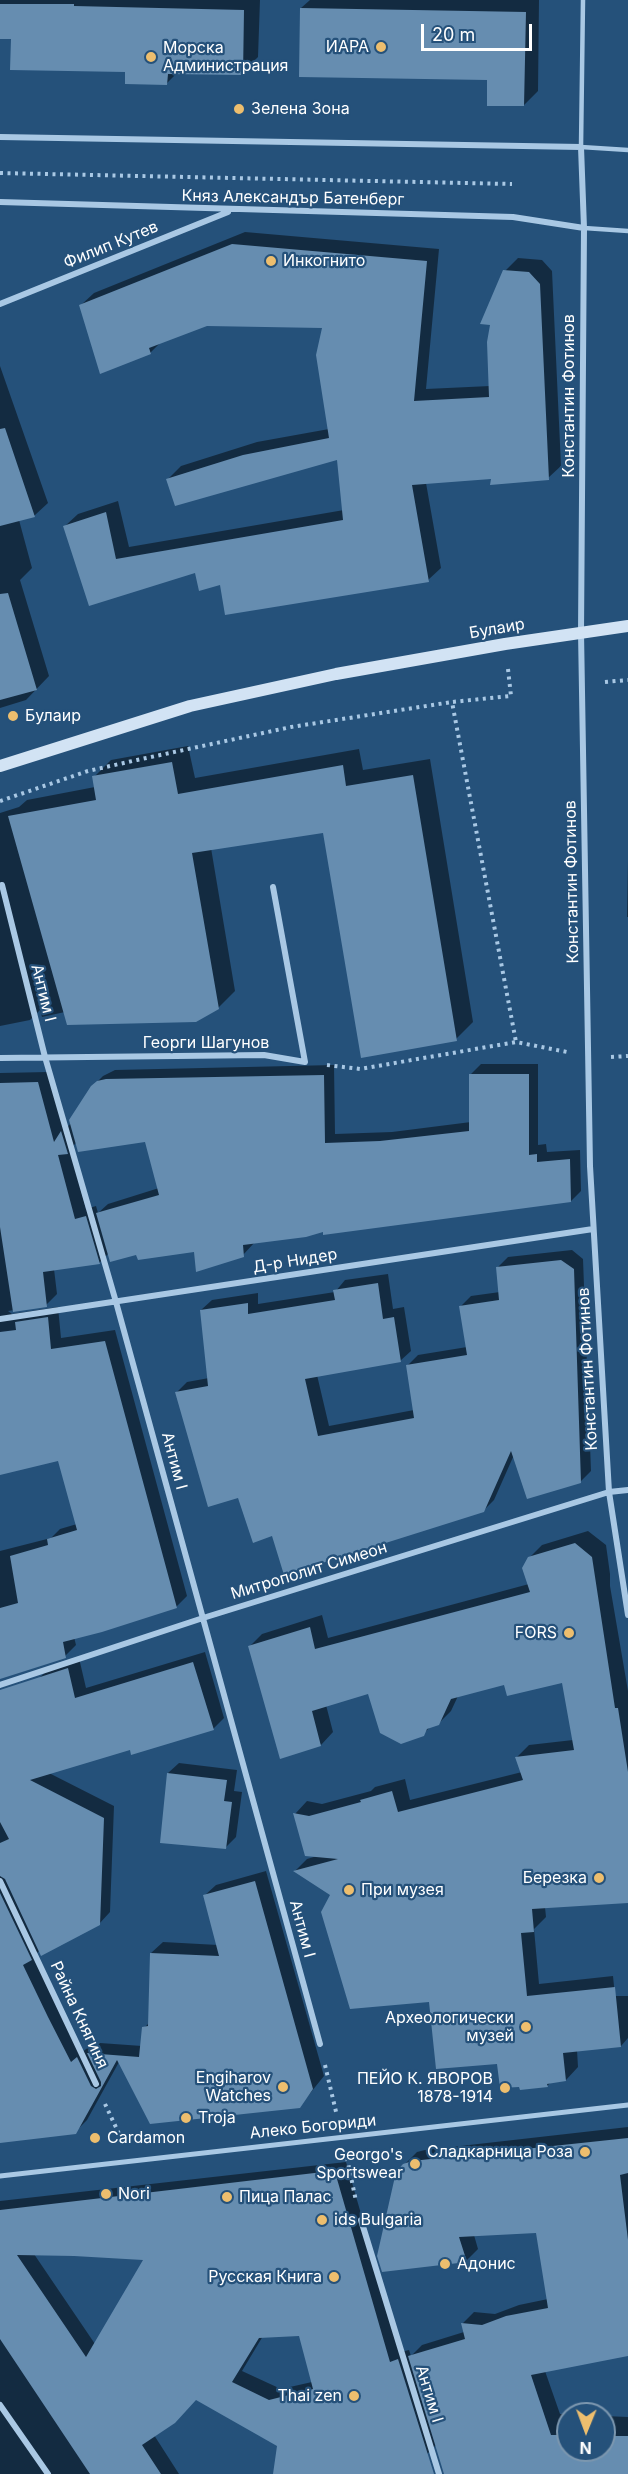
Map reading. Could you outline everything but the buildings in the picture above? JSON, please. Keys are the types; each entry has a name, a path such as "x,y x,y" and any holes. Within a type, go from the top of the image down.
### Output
{"main road":[{"name":"Булаир","path":"0,766 190,706 336,674 505,644 628,626"}],"street":[{"path":"0,137 581,147"},
{"name":"Константин Фотинов","path":"581,147 584,228 581,632 593,1229 609,1492 628,1616"},
{"name":"Княз Александър Батенберг","path":"0,202 513,217 584,228"},
{"name":"Филип Кутев","path":"0,304 232,210"},
{"name":"Антим I","path":"2,885 45,1057 116,1302 320,2044"},
{"path":"273,887 295,993 305,1062"},
{"name":"Георги Шагунов","path":"0,1058 264,1055 305,1062"},
{"name":"Д-р Нидер","path":"0,1319 593,1229"},
{"name":"Митрополит Симеон","path":"0,1685 203,1618 609,1492 628,1490"},
{"name":"Райна Княгиня","path":"0,1881 96,2084"},
{"name":"Алеко Богориди","path":"0,2176 628,2105"},
{"name":"Антим I","path":"361,2220 439,2474"},
{"path":"0,2405 48,2474"}],"lane":[{"path":"583,0 581,147 628,150"},
{"path":"584,228 628,231"}],"path":[{"path":"0,173 512,184"},
{"path":"0,801 88,771 291,727 452,702 511,696 505,644"},
{"path":"452,702 516,1042"},
{"path":"305,1062 360,1069 516,1042 588,1057"},
{"name":"Райна Княгиня","path":"96,2084 131,2161"}],"place":[{"name":"ИАРА","path":"381,47"},
{"name":"Морска Администрация","path":"151,57"},
{"name":"Зелена Зона","path":"239,109"},
{"name":"Инкогнито","path":"271,261"},
{"name":"Булаир","path":"13,716"},
{"name":"FORS","path":"569,1633"},
{"name":"Березка","path":"599,1878"},
{"name":"При музея","path":"349,1890"},
{"name":"Археологически музей","path":"526,2027"},
{"name":"Engiharov Watches","path":"283,2087"},
{"name":"ПЕЙО К. ЯВОРОВ 1878-1914","path":"505,2088"},
{"name":"Troja","path":"186,2118"},
{"name":"Cardamon","path":"95,2138"},
{"name":"Сладкарница Роза","path":"585,2152"},
{"name":"Georgo's Sportswear","path":"415,2164"},
{"name":"Nori","path":"106,2194"},
{"name":"Пица Палас","path":"227,2197"},
{"name":"ids Bulgaria","path":"322,2220"},
{"name":"Адонис","path":"445,2264"},
{"name":"Русская Книга","path":"334,2277"},
{"name":"Thai zen","path":"354,2396"}]}
